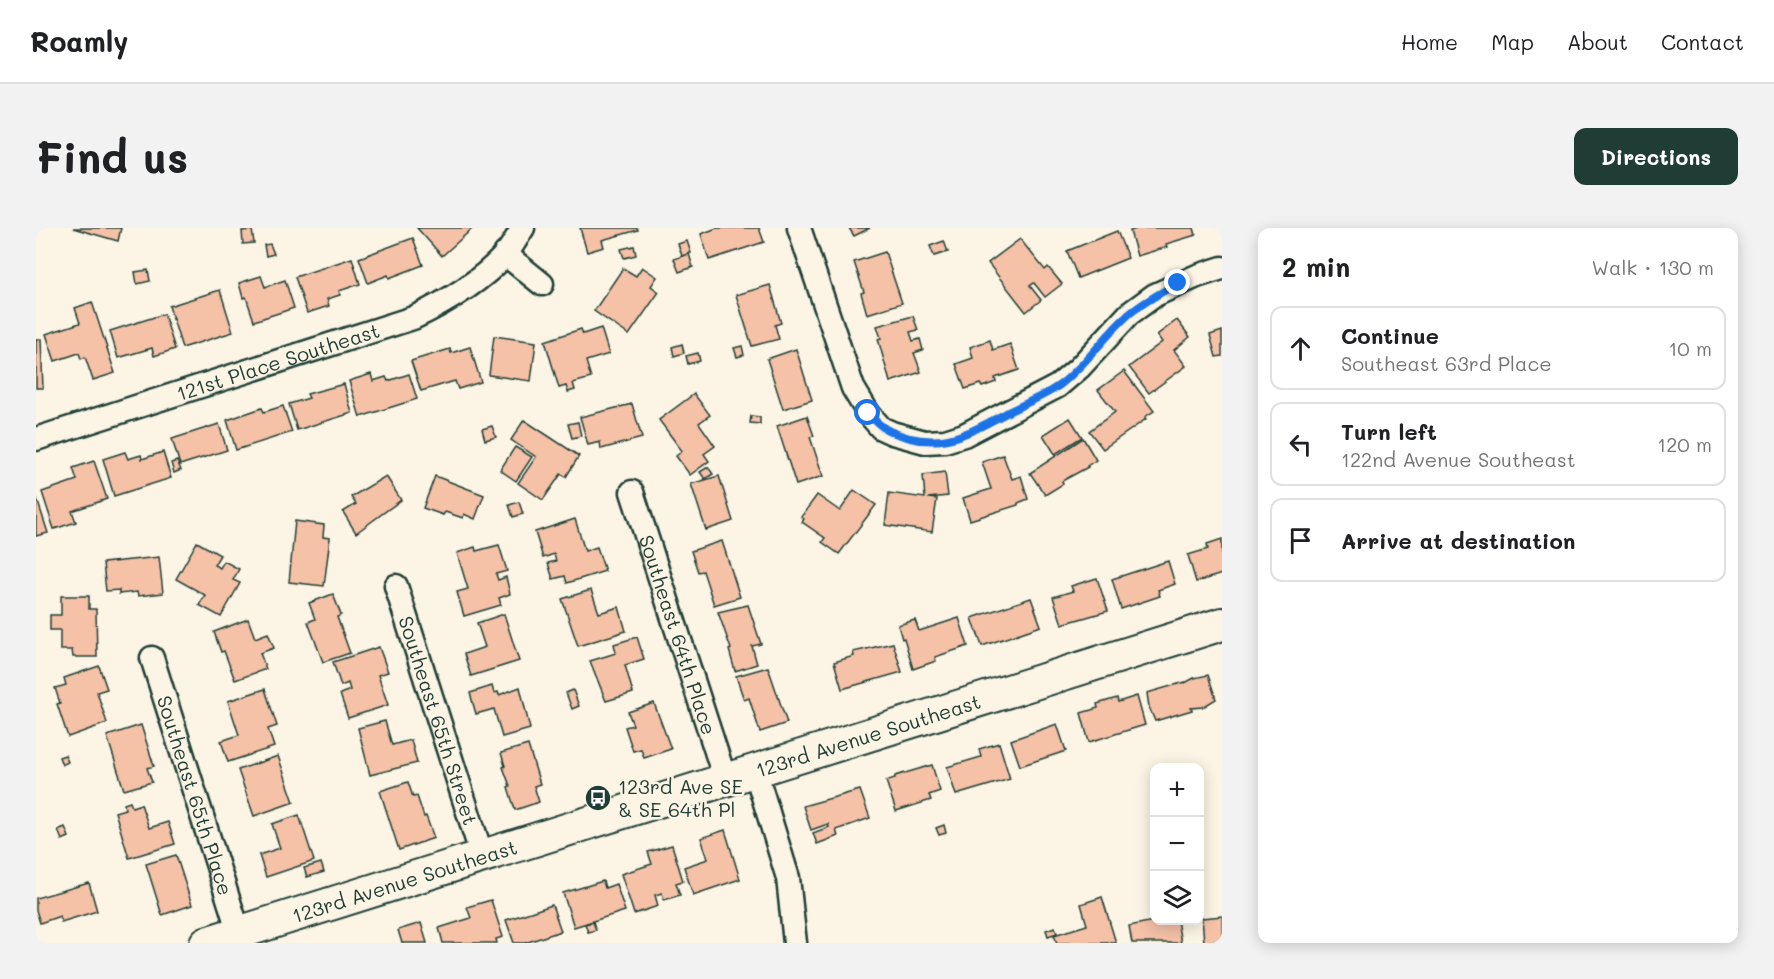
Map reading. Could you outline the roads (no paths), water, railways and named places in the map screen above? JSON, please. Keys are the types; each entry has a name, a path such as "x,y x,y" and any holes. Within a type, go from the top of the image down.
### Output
{"street":[{"name":"121st Place Southeast","path":"36,440 413,318 445,303 474,283 505,255 523,228"},
{"path":"799,228 853,388 868,413 881,428 925,442 945,441 964,435 1058,386 1079,368 1129,315 1155,295 1197,276 1222,268"},
{"path":"505,255 542,284"},
{"name":"Southeast 64th Place","path":"632,492 725,779"},
{"name":"Southeast 65th Street","path":"396,586 482,856"},
{"name":"123rd Avenue Southeast","path":"206,943 1222,624"},
{"name":"Southeast 65th Place","path":"152,658 239,933"},
{"path":"755,770 788,878 795,943"}],"place":[{"name":"123rd Ave SE & SE 64th Pl","path":"598,798"}]}
